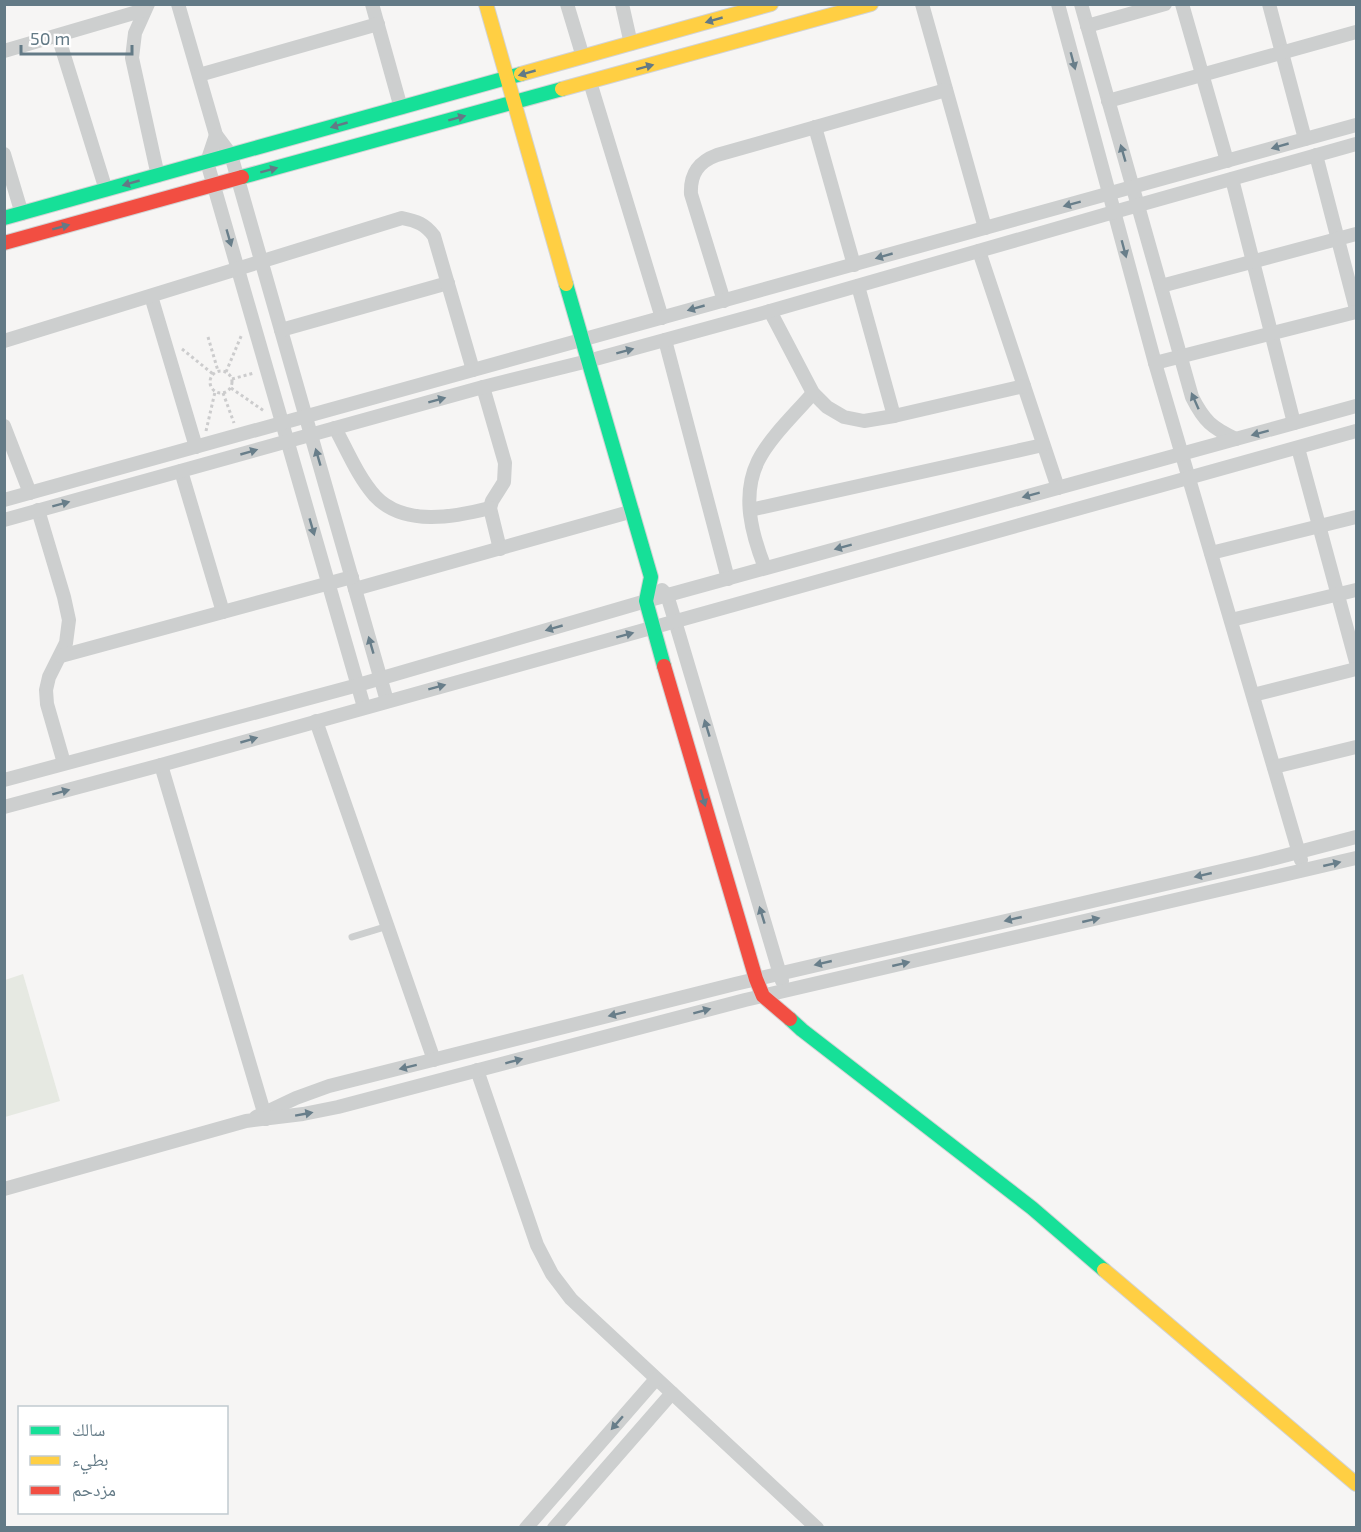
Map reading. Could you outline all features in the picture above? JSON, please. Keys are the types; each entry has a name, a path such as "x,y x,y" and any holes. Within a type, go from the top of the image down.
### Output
{"street":[{"path":"178,4 216,135 231,155 238,178 387,701"},
{"path":"372,4 401,108"},
{"path":"486,4 651,578 646,601 756,979 763,996 822,1047 1032,1208 1356,1484"},
{"path":"567,4 583,57"},
{"path":"622,4 631,44"},
{"path":"4,218 771,4"},
{"path":"4,243 871,4"},
{"path":"922,4 985,228"},
{"path":"1058,4 1155,363 1304,870"},
{"path":"1081,4 1192,398 1202,416 1217,431 1236,439"},
{"path":"1087,26 1165,4"},
{"path":"1182,4 1227,161"},
{"path":"1269,4 1305,139"},
{"path":"4,51 146,7"},
{"path":"146,7 135,33 132,58 158,176"},
{"path":"199,75 378,24"},
{"path":"1108,101 1356,32"},
{"path":"58,36 106,190"},
{"path":"590,82 662,318"},
{"path":"724,301 691,194 690,183 699,165 707,159 946,90"},
{"path":"4,500 1356,125"},
{"path":"815,127 854,265"},
{"path":"216,135 207,162 364,707"},
{"path":"4,519 483,387 770,311 1356,144"},
{"path":"4,154 22,214"},
{"path":"1155,363 1356,310 1316,155"},
{"path":"1232,179 1294,423"},
{"path":"4,341 402,218 415,220 427,226 434,236 472,370"},
{"path":"1161,286 1356,234"},
{"path":"979,251 1058,488"},
{"path":"281,330 448,283"},
{"path":"858,286 894,416"},
{"path":"151,296 199,446"},
{"path":"770,311 813,393 827,407 844,417 864,421 894,416 1024,386"},
{"path":"664,340 728,579"},
{"path":"483,387 506,472 504,482 490,508 500,549"},
{"path":"765,568 754,540 749,490 758,461 813,393"},
{"path":"4,780 358,685 667,595 1356,406"},
{"path":"4,426 30,493"},
{"path":"334,428 376,497 389,507 422,517 456,515 490,508"},
{"path":"4,807 1356,431"},
{"path":"750,510 1043,445"},
{"path":"1298,447 1356,662"},
{"path":"181,471 223,612"},
{"path":"38,510 69,620 66,644 49,677 46,690 47,704 64,764"},
{"path":"61,656 328,583 353,583 500,549 633,512"},
{"path":"1211,553 1356,517"},
{"path":"651,578 667,595 675,621 780,974 784,991 780,1009"},
{"path":"1231,620 1356,590"},
{"path":"1253,694 1356,669"},
{"path":"316,721 434,1060"},
{"path":"1274,767 1356,747"},
{"path":"161,765 265,1116"},
{"path":"265,1116 296,1098 329,1086 756,979 1356,837"},
{"path":"4,1189 265,1116 303,1114 339,1107 763,996 1356,858"},
{"path":"477,1070 537,1245 552,1274 571,1299 817,1527"},
{"path":"526,1527 656,1379"},
{"path":"537,1516 552,1527 672,1393"}],"lane":[{"path":"352,937 388,926"}],"path":[{"path":"226,372 250,313"},
{"path":"162,333 213,374"},
{"path":"208,338 218,371"},
{"path":"232,379 267,369"},
{"path":"199,446 215,392 210,384 213,374 218,371 226,372 232,379 231,388 224,393 215,392"},
{"path":"231,388 282,423"},
{"path":"224,393 238,435"}],"shaded area":[{"path":"23,974 60,1101 5,1117 5,980"}],"traffic: fast":[{"path":"4,218 521,74"},
{"path":"242,177 562,89"},
{"path":"566,284 651,577 646,601 664,666"},
{"path":"790,1019 1032,1208 1104,1270"}],"traffic: slow":[{"path":"486,4 566,284"},
{"path":"521,74 771,4"},
{"path":"562,89 871,4"},
{"path":"1104,1270 1356,1484"}],"traffic: jam":[{"path":"4,243 242,177"},
{"path":"664,666 756,979 763,996 790,1019"}]}
